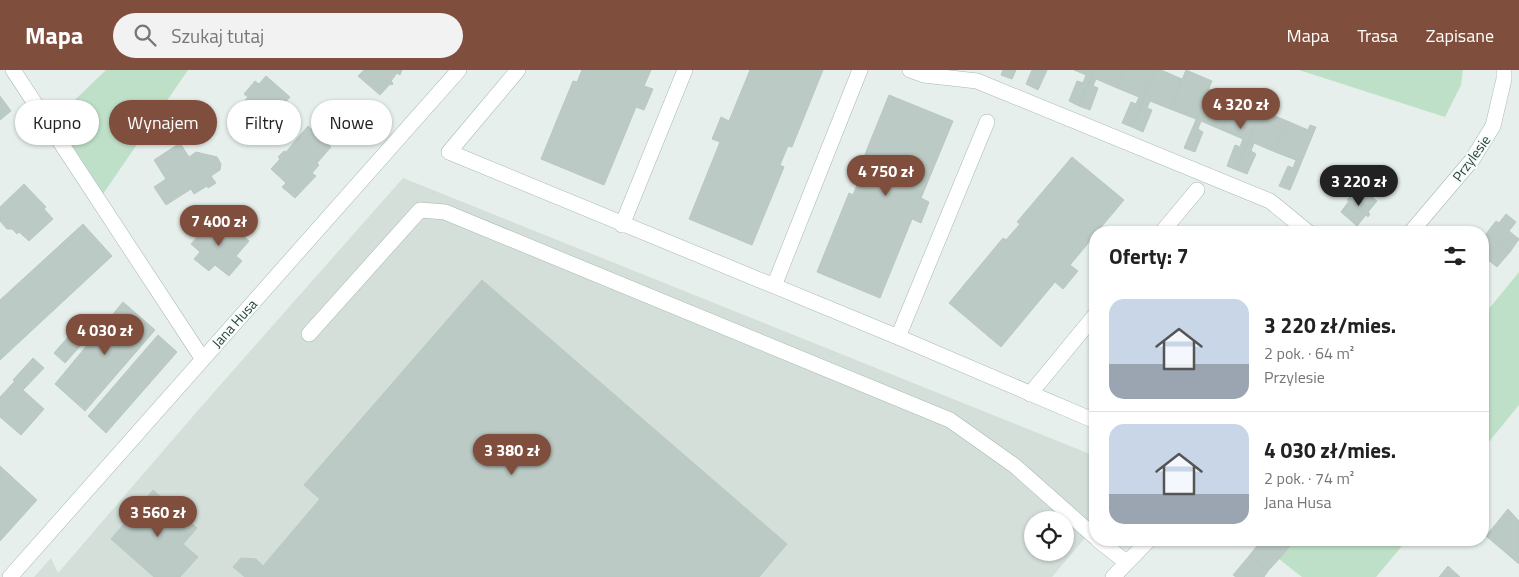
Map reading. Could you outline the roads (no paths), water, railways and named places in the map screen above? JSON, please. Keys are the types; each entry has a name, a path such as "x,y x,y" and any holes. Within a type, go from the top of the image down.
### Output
{"street":[{"path":"12,70 202,358"},
{"name":"Jana Husa","path":"10,577 459,70"},
{"path":"518,70 449,152 622,225 898,337 1089,419"},
{"path":"622,225 685,70"},
{"path":"774,286 860,70"},
{"path":"910,70 924,76 977,81 1270,201 1301,226"},
{"name":"Przylesie","path":"1416,226 1472,160 1493,126 1504,79 1504,70"},
{"path":"898,337 987,122"},
{"path":"1167,226 1197,190"},
{"path":"310,334 420,210 445,212 950,420 1015,466 1089,532"},
{"path":"1030,394 1089,322"},
{"path":"1106,546 1126,562"},
{"path":"1113,577 1143,546"}]}
